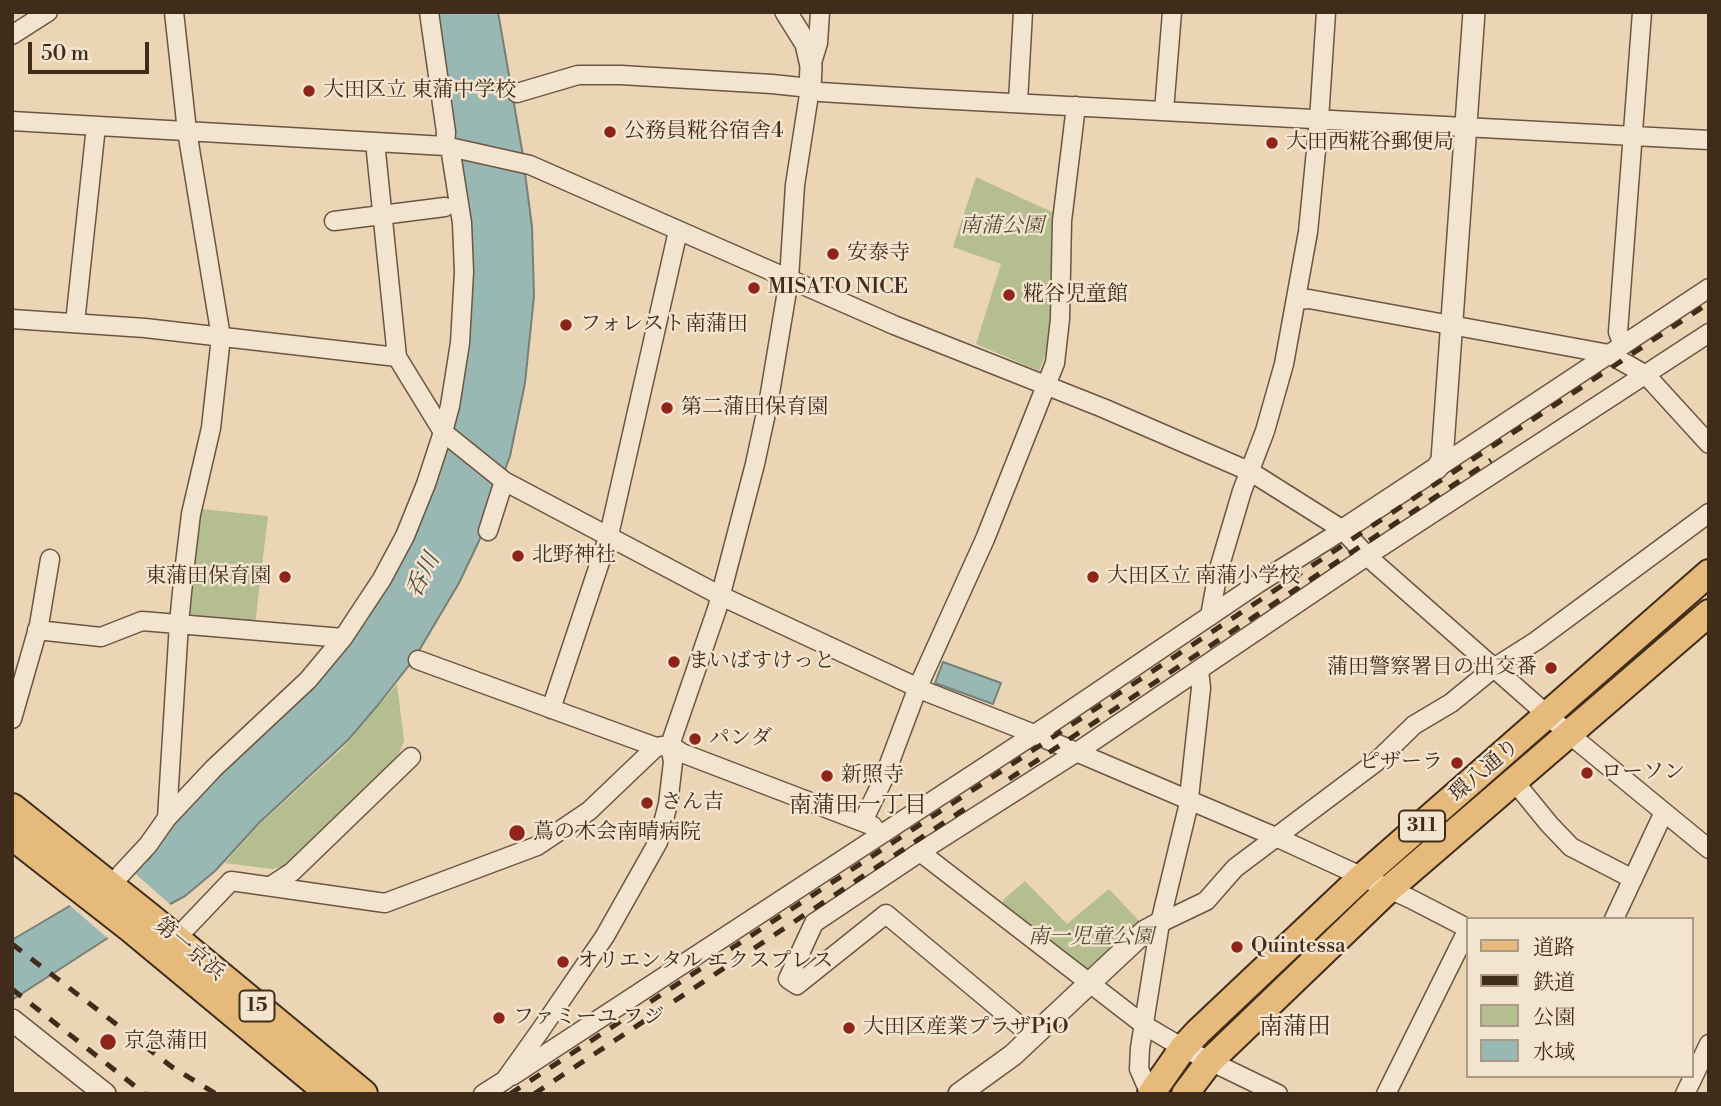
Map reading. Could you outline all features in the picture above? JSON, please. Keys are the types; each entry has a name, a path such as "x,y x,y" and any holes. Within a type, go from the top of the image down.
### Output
{"highway":[{"name":"第一京浜","path":"12,808 107,884 140,923 169,947 363,1094"},
{"name":"第一京浜","path":"12,835 107,884"},
{"name":"第一京浜","path":"169,947 331,1094"}],"main road":[{"name":"環八通り","path":"1150,1094 1183,1048 1362,877 1709,573"},
{"name":"環八通り","path":"1185,1094 1210,1061 1389,889 1709,612"}],"street":[{"path":"12,34 48,12"},
{"path":"167,818 179,623 191,514 211,428 220,337 187,131 174,12"},
{"path":"107,884 148,845 167,818 214,768 308,680 343,638 382,579 405,536 426,484 450,406 460,343 464,272 462,223 429,12"},
{"path":"786,12 806,44 811,66"},
{"path":"169,947 231,881 385,903 537,846 589,811 663,746 721,596 758,451 789,279 795,185 811,66 818,43 820,12"},
{"path":"1018,102 1023,12"},
{"path":"1164,111 1171,12"},
{"path":"1210,616 1218,572 1284,364 1308,232 1326,12"},
{"path":"1437,468 1442,460 1474,12"},
{"path":"1616,349 1642,12"},
{"path":"517,93 578,75 621,75 810,88 820,92 1709,140"},
{"path":"863,821 883,780 918,687 985,539 1055,363 1060,319 1062,220 1076,106"},
{"path":"12,121 449,147 527,164 894,325 1046,385 1251,472 1343,530 1368,557 1569,734 1709,849"},
{"path":"75,323 96,126"},
{"path":"375,142 397,356 440,441 503,480 721,596 918,687 1278,838 1389,889 1466,929"},
{"path":"334,221 445,207"},
{"path":"551,709 609,535 678,231"},
{"path":"483,1094 1709,288"},
{"path":"1296,300 1309,299 1616,349 1646,375 1709,444"},
{"path":"12,319 145,328 397,356"},
{"path":"1032,1036 886,914 797,985 788,979 814,923 1709,333"},
{"path":"488,531 503,480"},
{"path":"958,1094 1013,1055 1145,931 1206,901 1235,869 1376,762 1414,725 1451,703 1495,667 1536,641 1709,513"},
{"path":"12,719 37,630 50,559"},
{"path":"37,630 101,638 142,621 343,638"},
{"path":"418,660 551,709 663,746 863,821 883,831"},
{"path":"1150,1094 1139,1069 1160,923 1189,799 1201,688 1199,670"},
{"path":"505,1080 582,972 658,842 668,804 673,762 663,746"},
{"path":"272,885 292,872 411,757"},
{"path":"1514,781 1572,847 1633,879"},
{"path":"1615,917 1664,812"},
{"path":"920,852 1144,1026 1278,1094"},
{"path":"1386,1094 1466,932"},
{"path":"12,1020 105,1094"},
{"path":"1693,1037 1709,1044 1693,1077"},
{"path":"1685,1094 1693,1078"}],"green space":[{"name":"南蒲公園","path":"976,177 1054,213 1051,326 1048,349 1039,371 976,344 1001,264 953,247"},
{"path":"202,509 268,516 255,624 191,617 186,607"},
{"path":"397,684 404,741 398,756 284,866 272,869 225,863 259,825 343,748"},
{"name":"南一児童公園","path":"1025,881 1067,924 1109,889 1140,922 1138,932 1089,977 1003,911 1003,900"}],"water":[{"name":"呑川","path":"434,12 498,12 522,150 532,227 534,296 525,383 510,456 479,541 459,583 414,659 378,705 348,740 259,823 215,871 185,896 111,936 12,1000 12,940 149,859 182,810 240,751 401,554 467,325"},
{"path":"943,662 1001,683 993,704 935,683"}],"pier":[{"path":"130,869 172,906 110,940 68,904"}],"railway":[{"path":"510,1094 1709,303"},
{"path":"1009,779 1491,460"},
{"path":"534,1094 966,808"},
{"path":"12,944 172,1067 216,1094"},
{"path":"12,989 145,1094"}],"place":[{"name":"大田区立 東蒲中学校","path":"309,91"},
{"name":"公務員糀谷宿舎4","path":"610,132"},
{"name":"大田西糀谷郵便局","path":"1272,143"},
{"name":"安泰寺","path":"833,254"},
{"name":"MISATO NICE","path":"754,288"},
{"name":"糀谷児童館","path":"1009,295"},
{"name":"フォレスト南蒲田","path":"566,325"},
{"name":"第二蒲田保育園","path":"667,408"},
{"name":"北野神社","path":"518,556"},
{"name":"東蒲田保育園","path":"285,577"},
{"name":"大田区立 南蒲小学校","path":"1093,577"},
{"name":"まいばすけっと","path":"674,662"},
{"name":"蒲田警察署日の出交番","path":"1551,668"},
{"name":"パンダ","path":"695,739"},
{"name":"ピザーラ","path":"1457,763"},
{"name":"ローソン","path":"1587,773"},
{"name":"新照寺","path":"827,776"},
{"name":"さん吉","path":"647,803"},
{"name":"蔦の木会南晴病院","path":"517,833"},
{"name":"Quintessa","path":"1237,947"},
{"name":"オリエンタル エクスプレス","path":"563,962"},
{"name":"ファミーユ フジ","path":"499,1018"},
{"name":"大田区産業プラザPiO","path":"849,1028"},
{"name":"京急蒲田","path":"108,1042"}],"district":[{"name":"南蒲田一丁目","path":"858,806"},
{"name":"南蒲田","path":"1295,1028"}]}
